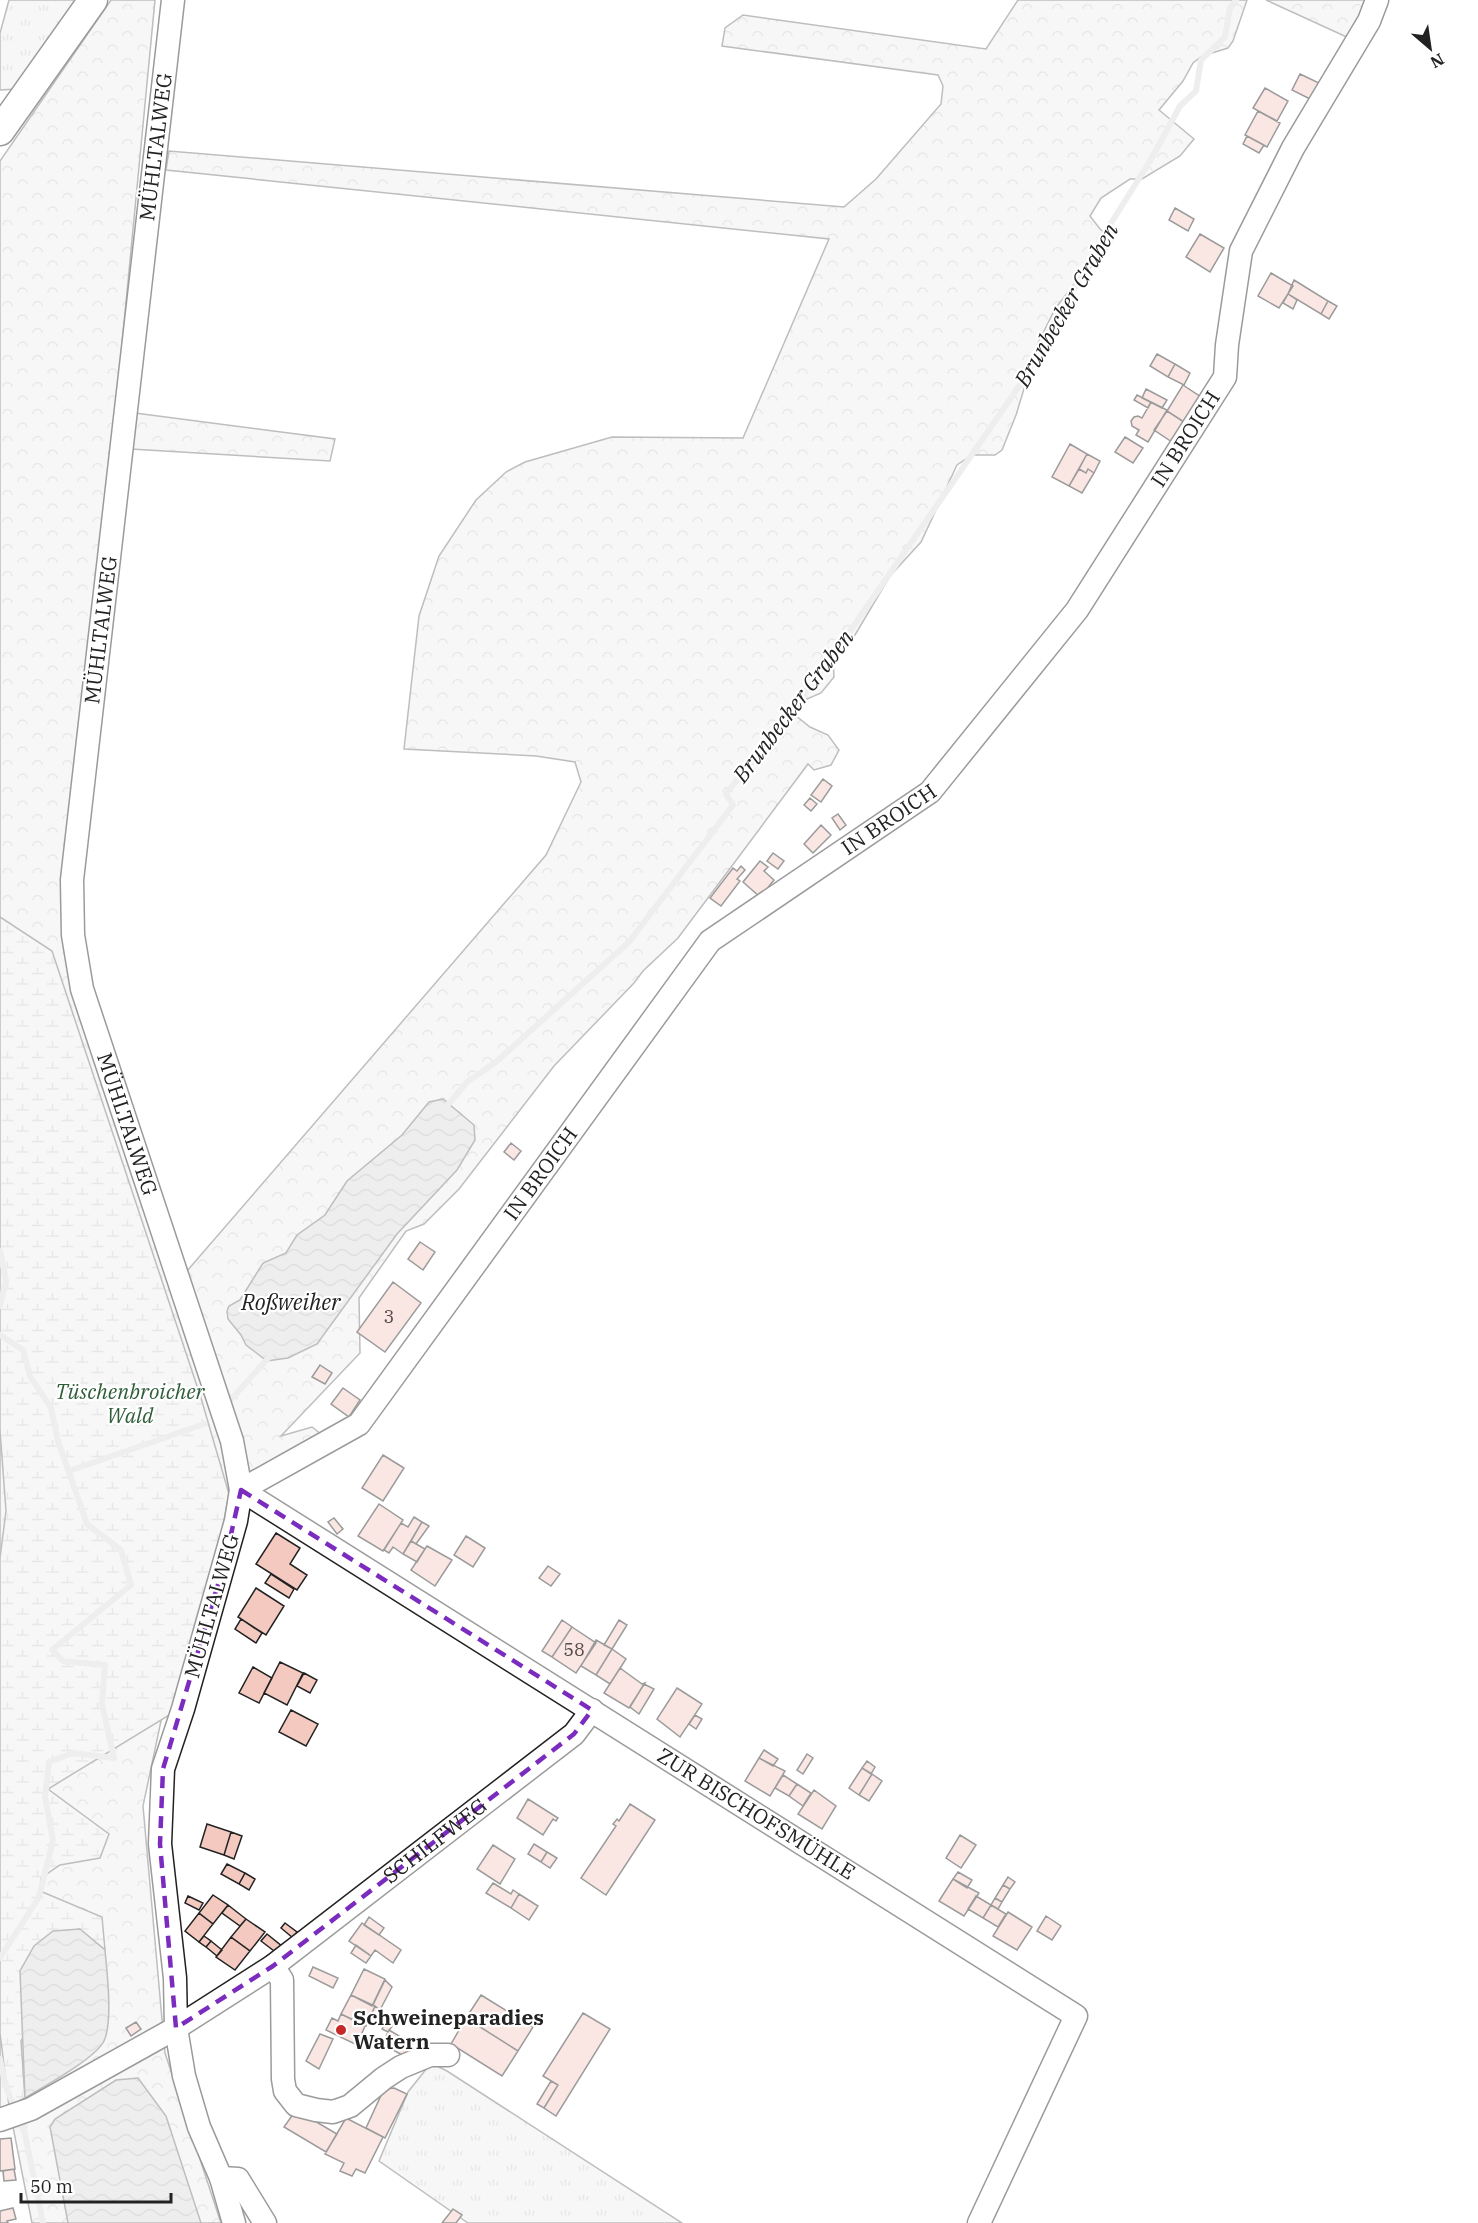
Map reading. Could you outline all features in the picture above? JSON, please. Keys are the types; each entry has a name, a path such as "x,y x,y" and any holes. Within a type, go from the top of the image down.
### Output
{"main road":[{"path":"3,121 93,0"}],"street":[{"name":"MÜHLTALWEG","path":"173,0 72,880 73,935 81,990 232,1441 241,1490 236,1521 225,1561 163,1769 160,1844 175,1978 176,2028 187,2086 199,2127 221,2178 234,2223"},
{"name":"IN BROICH","path":"241,1490 360,1424 710,941 930,792 1077,610 1226,377 1227,345 1241,251 1293,148 1373,10"},
{"name":"ZUR BISCHOFSMÜHLE","path":"241,1490 1076,2016 979,2223"},
{"name":"SCHILFWEG","path":"4,2119 31,2109 176,2028 273,1966 574,1734 592,1710"},
{"path":"273,1966 282,1980 283,2079 285,2091 296,2104 333,2112 350,2106 401,2067 430,2055 448,2055"},
{"path":"221,2178 238,2179 265,2223"}],"highlighted area":[{"path":"241,1490 592,1710 574,1734 273,1966 176,2028 160,1844 163,1769 225,1561"}],"green space":[{"path":"9,0 80,0 16,89 0,90 0,33"},
{"name":"Tüschenbroicher Wald","path":"111,0 155,0 66,928 187,1271 546,855 581,782 575,762 536,756 404,749 419,616 439,556 476,500 506,472 525,462 612,437 743,438 829,239 166,170 169,151 844,207 876,179 941,104 943,86 938,75 722,46 725,28 743,15 986,49 1018,0 1247,0 1233,41 1228,48 1202,56 1193,63 1183,81 1159,110 1194,139 1180,156 1142,179 1130,179 1101,198 1090,216 1113,240 1101,258 1078,279 1055,309 1038,343 1016,415 1002,450 995,455 972,455 957,465 921,542 890,576 852,640 833,657 834,677 821,693 800,702 795,715 810,727 828,735 839,750 831,765 814,770 808,764 678,938 643,971 554,1066 459,1189 424,1224 406,1231 359,1298 360,1353 281,1436 312,1427 327,1439 292,1460 242,1475 225,1494 165,1702 143,1806 165,2053 221,2223 32,2223 12,2122 28,2114 25,2099 0,2108 0,161"},
{"path":"1266,0 1373,0 1351,39"},
{"path":"135,413 335,439 330,461 131,449"},
{"name":"Tüschenbroicher Wald","path":"0,917 52,951 201,1398 229,1494 209,1600 171,1714 48,1789 109,1834 100,1858 60,1865 41,1878 40,1891 102,1917 105,1950 79,1929 21,2041 25,2098 9,2106 0,2033 0,1558 6,1511 0,1430"},
{"path":"431,2063 447,2071 682,2223 468,2223 379,2161 408,2092"}],"water":[{"name":"Roßweiher","path":"443,1099 474,1125 475,1140 457,1170 397,1234 317,1344 288,1358 267,1361 246,1345 228,1319 229,1306 240,1300 263,1263 286,1253 297,1235 325,1215 347,1181 402,1135 429,1102"},
{"path":"80,1929 105,1950 109,2009 107,2032 104,2041 90,2056 25,2098 20,1971 34,1946 53,1931"},
{"path":"138,2078 166,2116 201,2223 68,2223 50,2127 55,2119 116,2080"}],"building":[{"path":"1300,74 1319,83 1310,99 1292,90"},
{"path":"1265,88 1288,101 1277,121 1253,108"},
{"path":"1258,111 1280,123 1267,147 1245,135"},
{"path":"1247,136 1264,145 1259,153 1243,144"},
{"path":"1175,208 1194,219 1188,231 1169,220"},
{"path":"1200,234 1224,248 1210,272 1186,257"},
{"path":"1271,273 1293,286 1279,308 1258,296"},
{"path":"1294,280 1328,301 1321,314 1288,294"},
{"path":"1288,294 1297,300 1293,309 1283,303"},
{"path":"1328,301 1337,306 1329,319 1321,314"},
{"path":"1157,354 1175,364 1168,377 1150,366"},
{"path":"1175,364 1190,373 1184,385 1168,377"},
{"path":"1183,385 1201,397 1184,422 1167,411"},
{"path":"1146,389 1167,400 1162,408 1142,398"},
{"path":"1137,395 1151,402 1148,408 1134,400"},
{"path":"1151,402 1167,410 1148,442 1136,435 1139,430 1132,426 1131,421 1134,417 1142,418"},
{"path":"1167,411 1184,422 1172,442 1154,430"},
{"path":"1125,437 1143,448 1133,463 1115,452"},
{"path":"1070,444 1087,454 1069,486 1052,477"},
{"path":"1087,454 1100,461 1094,473 1088,469 1086,473 1079,469"},
{"path":"1079,469 1086,473 1088,469 1094,473 1082,493 1069,486"},
{"path":"823,779 832,786 821,802 811,795"},
{"path":"810,798 817,804 811,811 804,805"},
{"path":"838,814 846,825 840,830 832,818"},
{"path":"821,825 831,835 813,853 804,844"},
{"path":"773,853 784,861 778,869 767,861"},
{"path":"760,861 768,867 764,871 774,880 760,897 743,882"},
{"path":"741,866 745,870 737,879 740,881 721,906 710,898 733,868 737,871"},
{"path":"511,1143 521,1151 514,1160 504,1152"},
{"path":"420,1242 435,1252 423,1270 408,1259"},
{"path":"393,1282 421,1303 385,1352 357,1332"},
{"path":"320,1365 332,1373 325,1384 312,1377"},
{"path":"343,1388 360,1400 349,1417 331,1404"},
{"path":"383,1455 404,1468 383,1501 362,1488"},
{"path":"379,1504 403,1520 383,1551 358,1536"},
{"path":"414,1517 422,1522 403,1554 393,1547 389,1553 384,1550 401,1523 408,1527"},
{"path":"334,1518 343,1529 337,1534 328,1522"},
{"path":"422,1522 429,1526 416,1544 411,1541"},
{"path":"276,1533 300,1548 290,1564 307,1575 297,1590 256,1564"},
{"path":"466,1536 485,1548 473,1567 454,1555"},
{"path":"411,1541 425,1549 417,1562 403,1554"},
{"path":"427,1546 452,1560 435,1586 411,1570"},
{"path":"548,1566 560,1574 551,1586 539,1578"},
{"path":"271,1574 294,1589 289,1598 265,1583"},
{"path":"256,1588 284,1606 266,1635 238,1617"},
{"path":"241,1619 262,1633 256,1643 235,1629"},
{"path":"562,1620 572,1627 552,1657 542,1651"},
{"path":"619,1620 627,1625 612,1649 604,1645"},
{"path":"572,1627 596,1643 576,1673 552,1657"},
{"path":"596,1640 612,1649 596,1675 581,1666"},
{"path":"612,1649 626,1659 610,1684 596,1675"},
{"path":"280,1662 303,1673 287,1705 264,1693"},
{"path":"253,1667 272,1678 259,1703 239,1693"},
{"path":"620,1668 642,1684 645,1683 629,1708 604,1693"},
{"path":"304,1673 317,1680 310,1693 297,1686"},
{"path":"644,1684 654,1689 639,1714 630,1707"},
{"path":"677,1688 702,1704 680,1737 657,1719"},
{"path":"291,1710 318,1724 306,1746 279,1732"},
{"path":"695,1715 702,1719 696,1729 689,1724"},
{"path":"764,1750 778,1759 773,1766 759,1758"},
{"path":"807,1754 813,1758 803,1774 797,1770"},
{"path":"759,1758 785,1771 770,1796 745,1781"},
{"path":"867,1761 875,1767 871,1774 862,1768"},
{"path":"862,1768 872,1774 859,1795 849,1788"},
{"path":"872,1774 882,1781 869,1801 859,1795"},
{"path":"783,1775 797,1784 789,1796 775,1788"},
{"path":"797,1784 811,1793 803,1806 789,1796"},
{"path":"814,1790 836,1806 822,1829 798,1814"},
{"path":"528,1799 558,1818 556,1821 553,1819 543,1835 517,1818"},
{"path":"630,1804 655,1820 606,1895 581,1878 616,1826 613,1824 617,1819 619,1821"},
{"path":"207,1824 231,1832 224,1855 200,1847"},
{"path":"231,1832 242,1836 234,1859 224,1855"},
{"path":"960,1835 976,1845 961,1868 946,1858"},
{"path":"534,1844 547,1852 541,1862 528,1854"},
{"path":"493,1845 515,1859 500,1884 477,1869"},
{"path":"547,1852 557,1858 550,1868 541,1862"},
{"path":"227,1864 245,1873 239,1884 221,1874"},
{"path":"958,1872 972,1880 967,1888 953,1879"},
{"path":"245,1873 255,1879 249,1890 239,1884"},
{"path":"1008,1877 1015,1882 1010,1889 1003,1885"},
{"path":"953,1879 979,1893 964,1916 939,1901"},
{"path":"493,1883 511,1894 513,1890 519,1894 511,1908 486,1893"},
{"path":"1003,1885 1010,1889 1002,1902 995,1898"},
{"path":"519,1894 538,1906 529,1920 511,1908"},
{"path":"213,1895 228,1905 213,1924 199,1913"},
{"path":"188,1896 203,1903 199,1910 185,1903"},
{"path":"976,1896 991,1905 983,1918 968,1909"},
{"path":"995,1898 1002,1902 998,1909 991,1905"},
{"path":"228,1905 246,1919 240,1926 222,1913"},
{"path":"991,1905 1006,1914 998,1927 983,1918"},
{"path":"1008,1912 1032,1927 1017,1950 993,1936"},
{"path":"199,1913 213,1924 199,1942 185,1931"},
{"path":"1046,1916 1061,1926 1052,1940 1037,1931"},
{"path":"369,1917 384,1928 379,1935 364,1925"},
{"path":"246,1919 265,1932 250,1951 231,1937"},
{"path":"285,1923 297,1932 293,1938 281,1928"},
{"path":"362,1923 401,1950 393,1963 375,1950 371,1956 349,1941"},
{"path":"267,1934 283,1947 278,1954 261,1941"},
{"path":"204,1936 211,1941 206,1947 199,1942"},
{"path":"231,1937 250,1951 235,1970 216,1957"},
{"path":"211,1941 222,1950 217,1956 206,1947"},
{"path":"356,1945 371,1956 366,1963 351,1953"},
{"path":"313,1967 338,1978 333,1988 309,1976"},
{"path":"364,1969 385,1979 372,2006 351,1995"},
{"path":"385,1980 392,1987 380,2010 373,2005"},
{"path":"351,1995 375,2006 366,2026 341,2014"},
{"path":"481,1995 533,2027 518,2051 466,2018"},
{"path":"375,2006 384,2014 378,2026 368,2022"},
{"path":"583,2013 610,2029 556,2116 544,2108 558,2085 543,2076"},
{"path":"341,2014 365,2026 357,2045 326,2030 332,2018 338,2021"},
{"path":"389,2018 395,2022 388,2032 382,2029"},
{"path":"466,2018 518,2051 502,2076 451,2044"},
{"path":"136,2022 141,2029 131,2036 126,2028"},
{"path":"389,2030 411,2043 404,2056 382,2044"},
{"path":"320,2034 333,2039 319,2069 306,2061"},
{"path":"551,2081 558,2085 544,2108 537,2104"},
{"path":"394,2088 407,2094 385,2138 366,2128 384,2089"},
{"path":"296,2110 337,2134 326,2152 284,2127"},
{"path":"346,2118 383,2137 365,2173 356,2169 352,2176 340,2171 344,2163 325,2154"},
{"path":"11,2138 15,2169 0,2171 0,2139"},
{"path":"14,2169 16,2180 4,2181 3,2171"},
{"path":"13,2208 16,2219 7,2221 8,2223 0,2223 0,2211"},
{"path":"453,2209 462,2215 456,2223 442,2223"}],"waterway":[{"name":"Brunbecker Graben","path":"445,1108 467,1082 496,1062 629,942 733,805 726,794 833,656 1026,376 1043,341 1180,106 1196,91 1201,60 1225,37 1230,8 1236,0"},
{"path":"0,1251 6,1280 0,1306"},
{"path":"0,1335 23,1350 30,1376 51,1408 58,1441 87,1524 121,1550 131,1585 52,1650 63,1661 105,1665 102,1704 114,1758 73,1753 49,1762 45,1797 53,1840 39,1897 0,1958"},
{"name":"Brunbecker Graben","path":"227,1404 270,1356"},
{"name":"Brunbecker Graben","path":"69,1471 204,1424"},
{"path":"0,2059 5,2084 25,2134 43,2223"}],"place":[{"name":"Schweineparadies Watern","path":"341,2030"}]}
